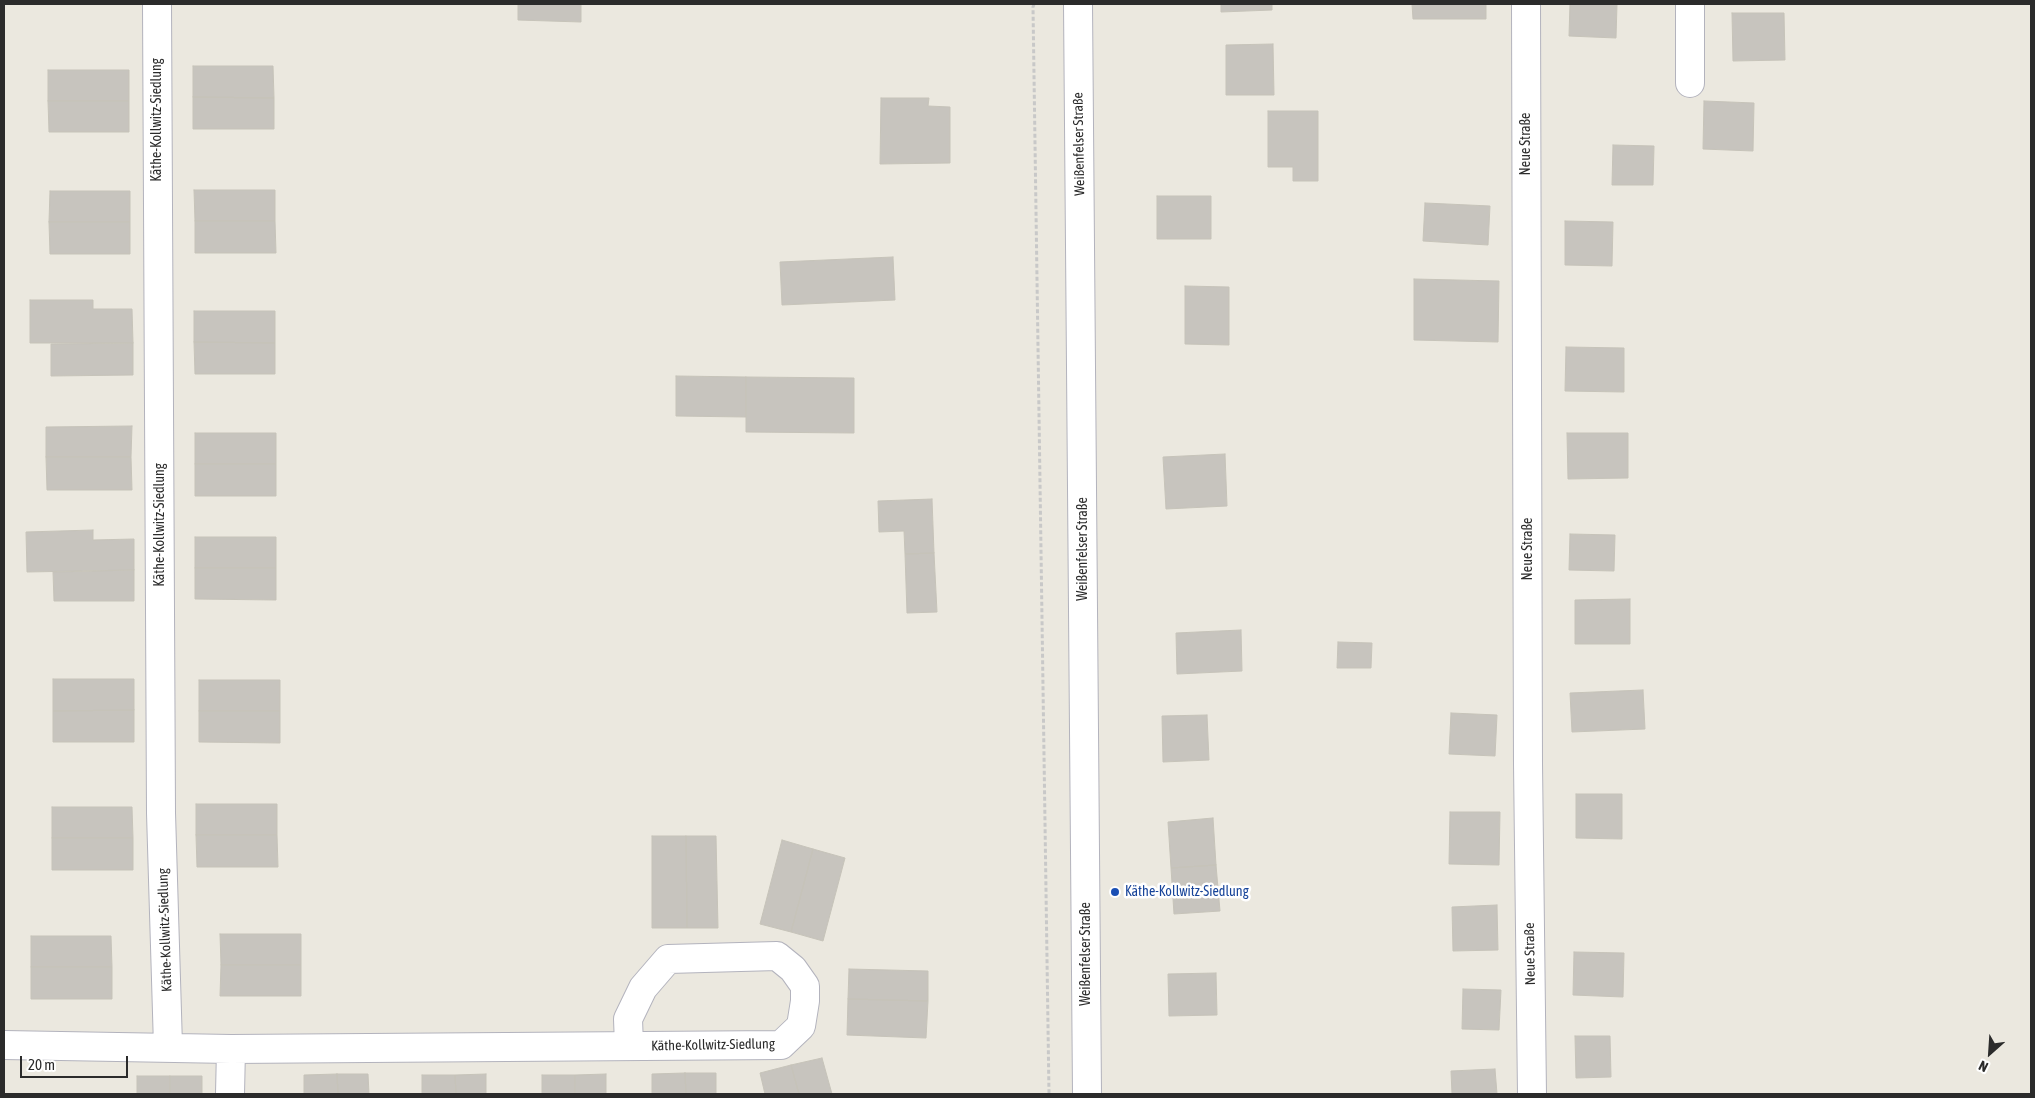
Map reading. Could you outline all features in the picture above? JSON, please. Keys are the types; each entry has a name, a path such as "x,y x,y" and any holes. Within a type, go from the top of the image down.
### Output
{"street":[{"name":"Käthe-Kollwitz-Siedlung","path":"156,4 161,813 168,1046"},
{"name":"Weißenfelser Straße","path":"1078,4 1087,1094"},
{"name":"Neue Straße","path":"1526,4 1528,764 1532,1094"},
{"path":"1690,4 1690,83"},
{"name":"Käthe-Kollwitz-Siedlung","path":"4,1045 168,1046 231,1049 628,1046 782,1044 801,1026 806,1001 805,986 793,969 777,956 668,959 643,988 628,1019 628,1046"},
{"path":"230,1094 231,1049"}],"path":[{"path":"1034,4 1049,1094"}],"building":[{"path":"518,4 581,4 581,22 518,20"},
{"path":"1221,4 1272,4 1272,10 1221,12"},
{"path":"1412,4 1486,4 1486,19 1413,19"},
{"path":"1570,4 1617,4 1616,38 1569,36"},
{"path":"1732,13 1784,13 1785,60 1733,61"},
{"path":"1273,44 1274,95 1226,95 1226,45"},
{"path":"193,66 273,66 274,98 193,97"},
{"path":"48,70 129,70 129,101 48,101"},
{"path":"193,97 274,98 274,129 193,129"},
{"path":"881,98 929,98 928,106 950,107 950,163 880,164"},
{"path":"48,101 129,101 129,132 49,132"},
{"path":"1704,101 1754,103 1753,151 1703,149"},
{"path":"1268,111 1318,111 1318,181 1293,181 1293,167 1268,167"},
{"path":"1613,145 1654,146 1653,185 1612,185"},
{"path":"194,190 275,190 275,221 195,221"},
{"path":"50,191 130,191 130,222 49,222"},
{"path":"1157,196 1211,196 1211,239 1157,239"},
{"path":"1425,203 1490,206 1488,245 1423,241"},
{"path":"195,221 275,221 276,253 195,253"},
{"path":"1565,221 1613,222 1612,266 1565,265"},
{"path":"49,222 130,222 130,254 50,254"},
{"path":"893,257 895,300 782,305 780,262"},
{"path":"1414,279 1499,281 1498,342 1414,340"},
{"path":"1185,286 1229,287 1229,345 1185,344"},
{"path":"30,300 93,300 93,309 132,309 133,343 30,343"},
{"path":"194,311 275,311 275,343 194,342"},
{"path":"194,342 275,343 275,374 195,374"},
{"path":"133,343 133,375 51,376 51,344"},
{"path":"1566,347 1624,348 1624,392 1565,391"},
{"path":"676,376 746,377 746,417 676,416"},
{"path":"746,377 854,378 854,433 746,432"},
{"path":"132,426 131,457 46,457 46,427"},
{"path":"195,433 276,433 276,464 195,464"},
{"path":"1567,433 1628,433 1628,478 1568,479"},
{"path":"1225,454 1227,506 1166,509 1163,457"},
{"path":"46,457 131,457 132,490 47,490"},
{"path":"195,464 276,464 276,496 195,496"},
{"path":"932,499 934,553 905,554 904,531 879,532 878,501"},
{"path":"93,530 93,540 134,539 134,570 27,572 26,532"},
{"path":"1570,534 1615,535 1614,571 1569,570"},
{"path":"195,537 276,537 276,568 195,568"},
{"path":"934,553 937,612 907,613 905,554"},
{"path":"195,568 276,568 276,600 195,599"},
{"path":"134,570 134,601 54,601 53,572"},
{"path":"1630,599 1630,644 1575,644 1575,600"},
{"path":"1241,630 1242,671 1177,674 1176,633"},
{"path":"1338,642 1372,643 1371,668 1337,668"},
{"path":"53,679 134,679 134,710 53,711"},
{"path":"199,680 280,680 280,711 199,711"},
{"path":"1643,690 1645,729 1572,732 1570,693"},
{"path":"134,710 134,742 53,742 53,711"},
{"path":"199,711 280,711 280,743 199,742"},
{"path":"1451,713 1497,715 1495,756 1449,754"},
{"path":"1207,715 1209,760 1163,762 1162,716"},
{"path":"1576,794 1622,794 1622,839 1576,838"},
{"path":"196,804 277,804 277,835 196,835"},
{"path":"52,807 132,807 133,838 52,838"},
{"path":"1450,812 1500,812 1499,865 1449,864"},
{"path":"1213,818 1216,865 1171,868 1168,822"},
{"path":"196,835 277,835 278,867 197,867"},
{"path":"652,836 686,836 687,928 652,928"},
{"path":"686,836 716,836 718,928 687,928"},
{"path":"52,838 133,838 133,870 52,870"},
{"path":"782,840 813,849 791,932 760,924"},
{"path":"813,849 845,858 823,941 791,932"},
{"path":"1216,865 1220,911 1174,914 1171,868"},
{"path":"1497,905 1498,950 1453,951 1452,907"},
{"path":"220,934 301,934 301,965 221,965"},
{"path":"31,936 111,936 112,967 31,967"},
{"path":"1574,952 1624,953 1623,997 1573,995"},
{"path":"221,965 301,965 301,996 220,996"},
{"path":"31,967 112,967 112,999 31,999"},
{"path":"849,969 928,971 928,1001 848,999"},
{"path":"1216,973 1217,1015 1169,1016 1168,974"},
{"path":"1463,989 1501,990 1499,1030 1462,1029"},
{"path":"848,999 928,1001 926,1038 847,1035"},
{"path":"1575,1036 1610,1036 1611,1077 1576,1078"},
{"path":"822,1058 832,1094 799,1094 791,1065"},
{"path":"791,1065 799,1094 765,1094 760,1073"},
{"path":"1495,1069 1497,1094 1452,1094 1451,1071"},
{"path":"685,1073 686,1094 652,1094 652,1074"},
{"path":"685,1073 716,1073 716,1094 686,1094"},
{"path":"337,1074 338,1094 304,1094 304,1075"},
{"path":"337,1074 368,1074 369,1094 338,1094"},
{"path":"486,1074 486,1094 456,1094 455,1075"},
{"path":"606,1074 606,1094 575,1094 575,1075"},
{"path":"422,1075 455,1075 456,1094 422,1094"},
{"path":"542,1075 575,1075 575,1094 542,1094"},
{"path":"137,1076 170,1076 170,1094 137,1094"},
{"path":"170,1076 202,1076 202,1094 170,1094"}],"place":[{"name":"Käthe-Kollwitz-Siedlung","path":"1115,892"}]}
